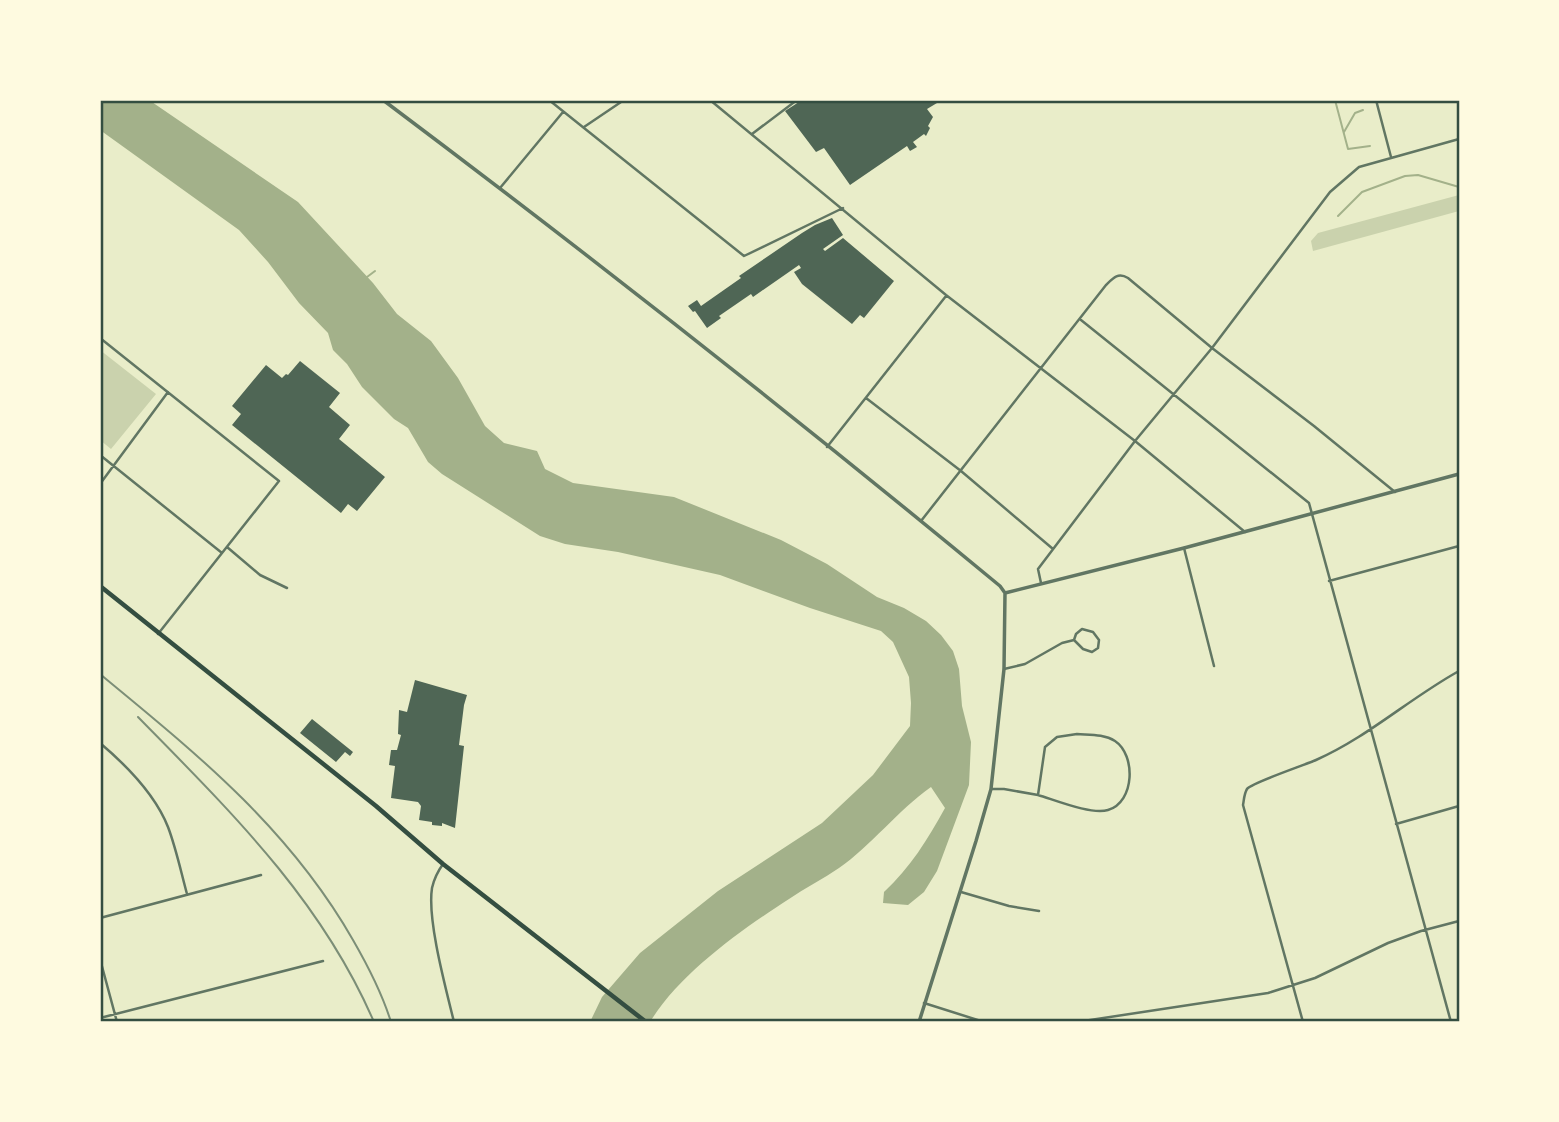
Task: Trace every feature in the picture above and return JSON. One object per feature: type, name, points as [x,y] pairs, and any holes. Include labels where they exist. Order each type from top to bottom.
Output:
[{"type":"main road","points":[[100,586],[376,806],[443,864],[646,1022]]},
{"type":"street","points":[[383,100],[500,188],[1000,586],[1004,593],[1004,669],[991,789],[919,1022]]},
{"type":"street","points":[[549,100],[744,256],[843,208]]},
{"type":"street","points":[[584,127],[624,100]]},
{"type":"street","points":[[710,100],[946,295],[1135,441],[1245,532]]},
{"type":"street","points":[[752,134],[797,100]]},
{"type":"street","points":[[1376,100],[1393,156]]},
{"type":"street","points":[[500,188],[564,112]]},
{"type":"street","points":[[1041,585],[1038,569],[1135,441],[1212,348],[1287,246],[1346,176],[1359,167],[1459,139]]},
{"type":"street","points":[[921,521],[1106,285],[1118,275],[1128,278],[1395,492]]},
{"type":"street","points":[[827,447],[946,295]]},
{"type":"street","points":[[1081,320],[1309,503],[1451,1022]]},
{"type":"street","points":[[100,338],[279,481],[158,634]]},
{"type":"street","points":[[100,484],[168,392]]},
{"type":"street","points":[[866,398],[961,471],[1053,549]]},
{"type":"street","points":[[100,455],[222,553]]},
{"type":"street","points":[[1004,593],[1459,474]]},
{"type":"street","points":[[227,547],[260,575],[287,588]]},
{"type":"street","points":[[1329,581],[1459,547]]},
{"type":"street","points":[[1184,548],[1214,666]]},
{"type":"street","points":[[1086,629],[1095,634],[1099,646],[1092,652],[1083,649],[1074,640],[1076,634],[1086,629]]},
{"type":"street","points":[[1004,669],[1025,664],[1062,643],[1074,640]]},
{"type":"street","points":[[1303,1022],[1243,805],[1247,789],[1322,757],[1370,730],[1430,687],[1459,671]]},
{"type":"street","points":[[991,789],[1038,795],[1098,812],[1114,808],[1121,802],[1129,787],[1127,760],[1123,750],[1116,741],[1100,735],[1077,734],[1053,738],[1043,753],[1038,795]]},
{"type":"street","points":[[100,743],[141,784],[159,810],[167,826],[187,894]]},
{"type":"street","points":[[1396,824],[1459,806]]},
{"type":"street","points":[[443,864],[437,872],[432,889],[432,912],[453,1022]]},
{"type":"street","points":[[100,918],[261,875]]},
{"type":"street","points":[[960,891],[1009,906],[1039,911]]},
{"type":"street","points":[[1077,1022],[1268,993],[1315,978],[1388,943],[1459,921]]},
{"type":"street","points":[[100,959],[117,1022]]},
{"type":"street","points":[[100,1018],[323,961]]},
{"type":"street","points":[[925,1003],[984,1022]]},
{"type":"shaded area","points":[[100,100],[149,100],[298,202],[373,283],[397,314],[431,341],[458,378],[485,426],[504,443],[537,451],[545,469],[573,483],[674,497],[781,540],[827,564],[877,597],[926,621],[941,635],[953,651],[959,669],[962,706],[971,742],[969,785],[937,871],[924,892],[908,905],[883,903],[884,892],[918,853],[945,808],[931,787],[851,859],[770,911],[713,954],[678,986],[650,1022],[590,1022],[602,997],[640,953],[718,891],[822,823],[873,775],[910,726],[909,677],[893,642],[881,631],[720,575],[618,552],[565,544],[540,536],[442,474],[428,462],[408,428],[394,419],[362,387],[347,364],[333,350],[328,333],[299,303],[239,230],[100,130]]},
{"type":"shaded area","points":[[1459,195],[1459,211],[1313,251],[1311,241],[1318,233]]},
{"type":"shaded area","points":[[100,350],[156,394],[111,449],[100,440]]},
{"type":"building","points":[[802,100],[935,100],[937,103],[927,109],[933,117],[926,136],[924,134],[913,142],[917,147],[910,151],[907,146],[850,185],[824,148],[816,152],[785,111]]},
{"type":"building","points":[[832,218],[843,235],[823,249],[825,251],[843,238],[894,281],[864,318],[860,315],[852,324],[802,284],[794,272],[801,268],[799,265],[753,297],[751,294],[719,316],[721,318],[707,328],[688,306],[697,300],[701,306],[802,233]]},
{"type":"building","points":[[300,361],[340,393],[329,407],[350,425],[339,439],[385,477],[357,511],[348,504],[341,513],[232,425],[241,414],[232,406],[266,365],[282,378]]},
{"type":"building","points":[[415,680],[467,695],[459,745],[464,746],[455,828],[419,820],[421,806],[418,802],[391,798],[395,766],[389,765],[391,750],[397,750],[401,735],[398,734],[399,710],[407,712]]},
{"type":"building","points":[[312,719],[353,752],[350,756],[345,752],[336,762],[300,733]]},
{"type":"waterway","points":[[1335,100],[1348,149],[1370,146]]},
{"type":"waterway","points":[[1344,132],[1355,113],[1363,110]]},
{"type":"waterway","points":[[1338,216],[1362,192],[1405,176],[1418,175],[1459,187]]},
{"type":"waterway","points":[[367,277],[375,271]]},
{"type":"railway","points":[[100,674],[239,795],[300,862],[353,940],[374,980],[391,1022]]},
{"type":"railway","points":[[138,717],[239,822],[300,896],[328,936],[374,1022]]}]
